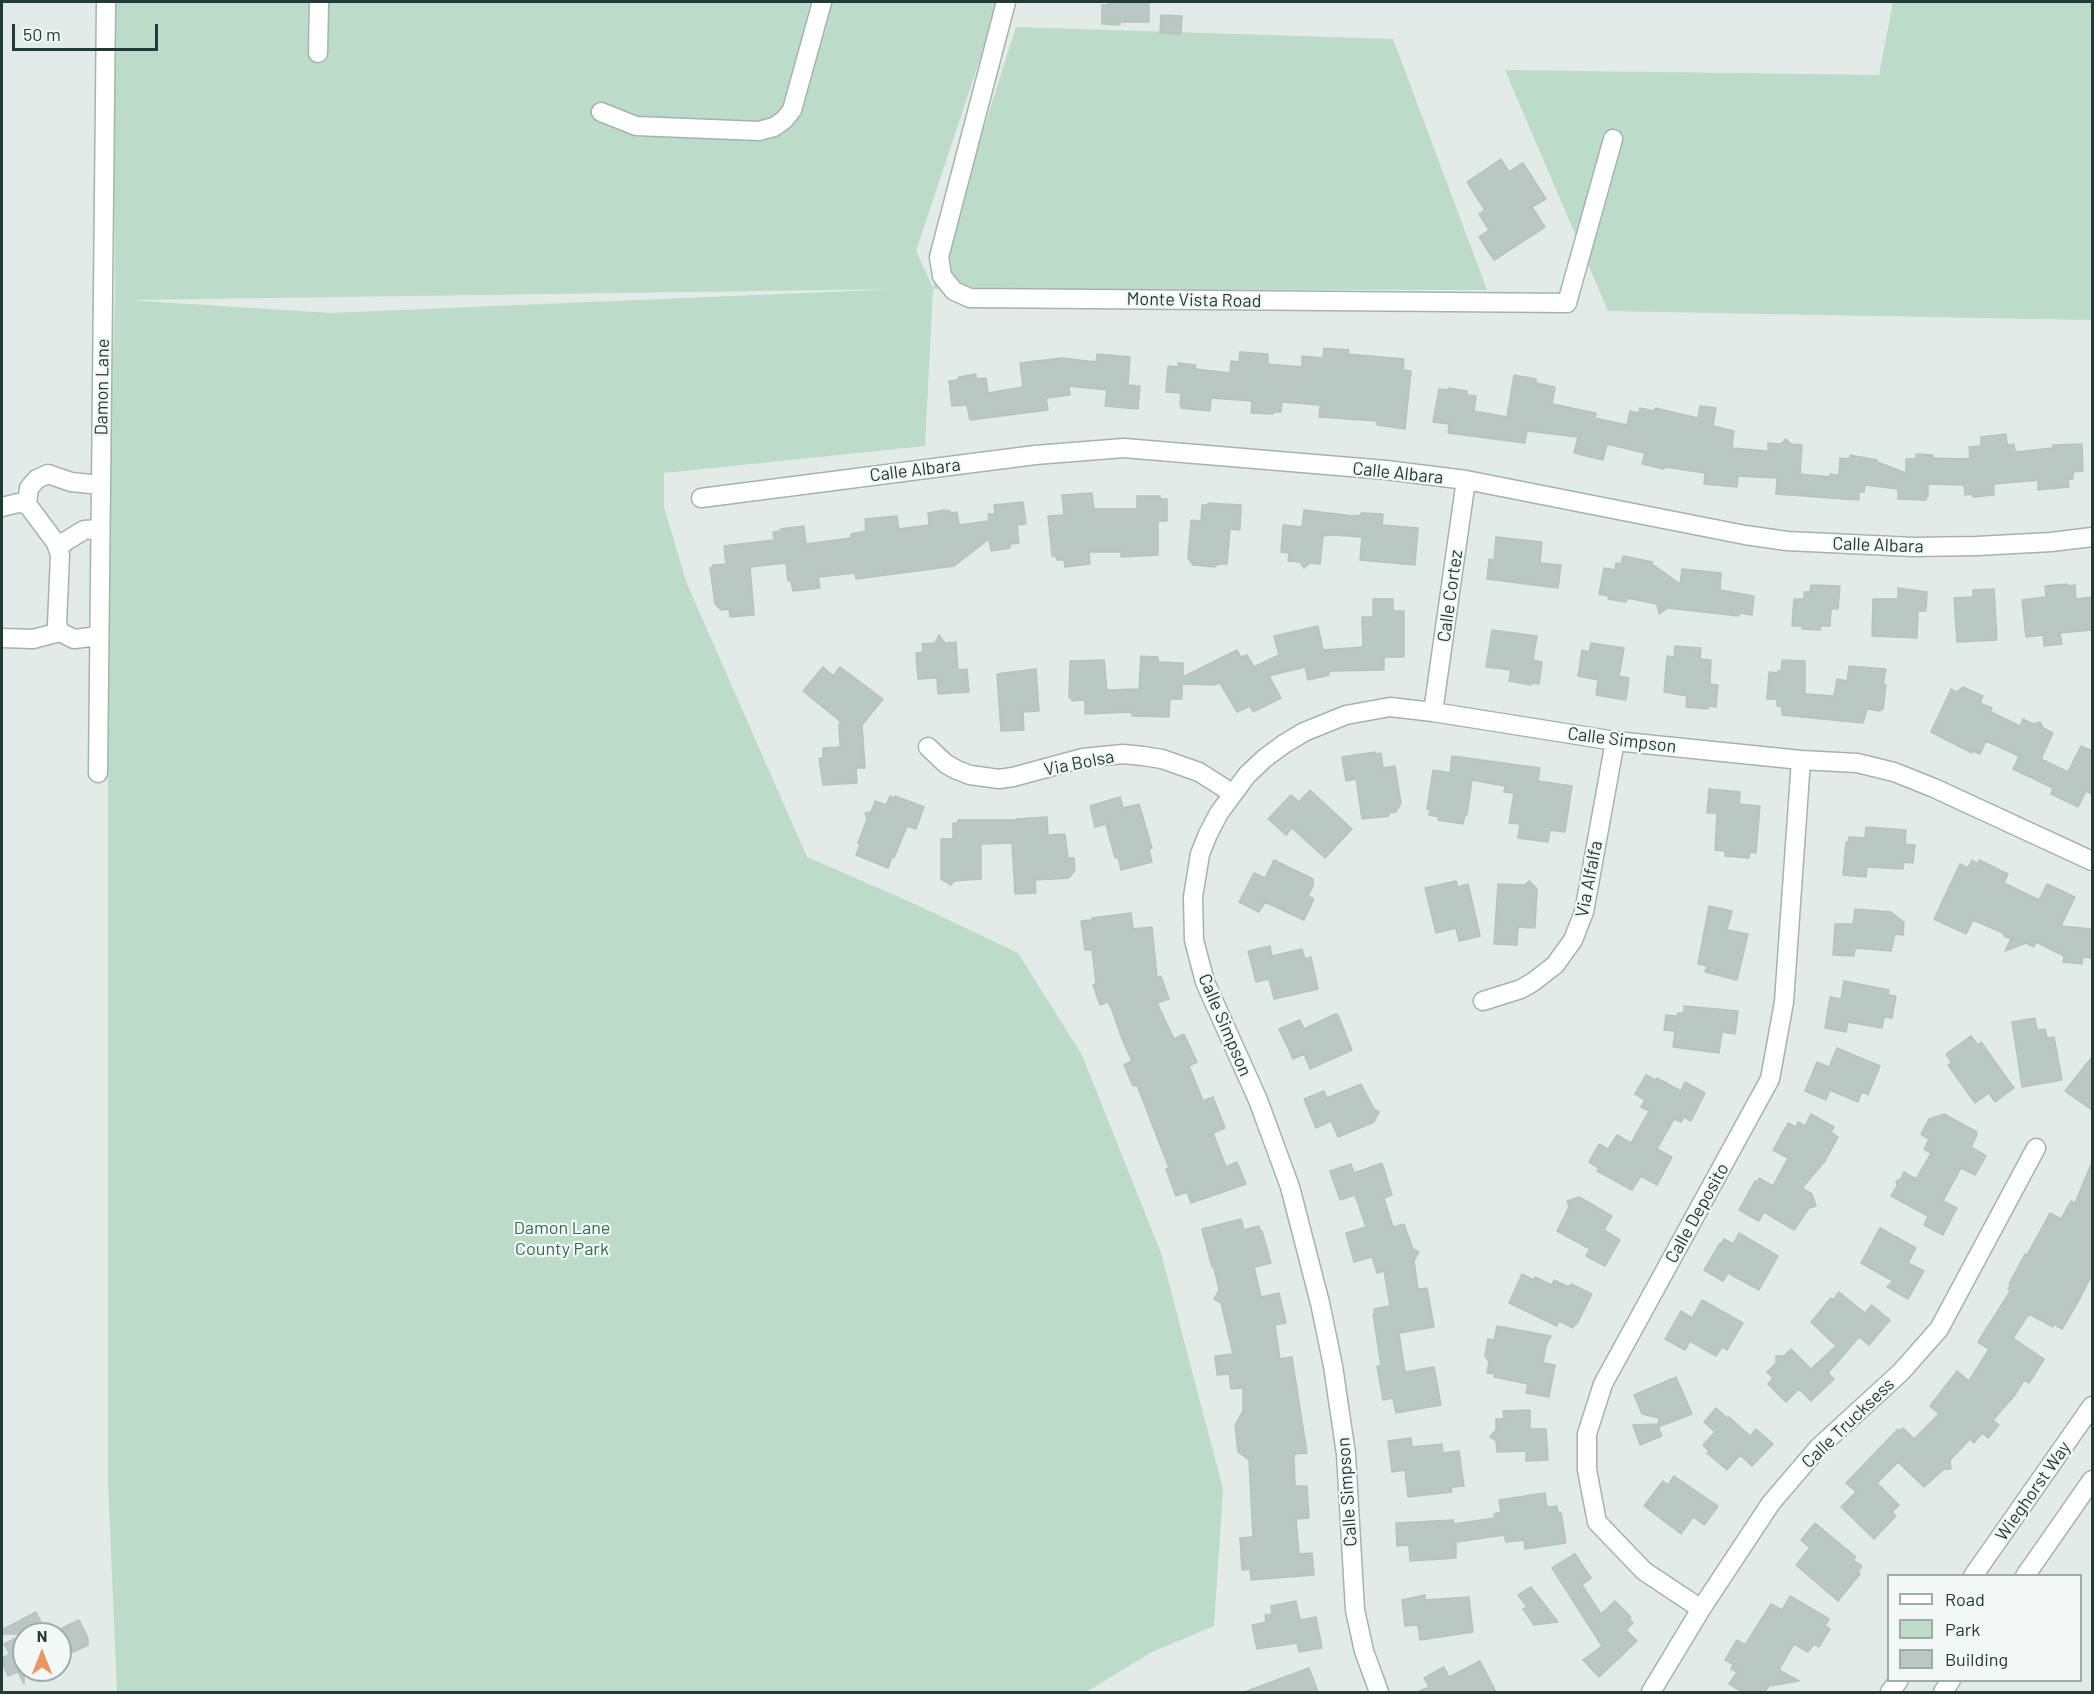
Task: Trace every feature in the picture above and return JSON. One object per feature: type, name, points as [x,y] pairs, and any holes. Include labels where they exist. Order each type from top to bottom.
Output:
[{"type":"street","name":"Damon Lane","points":[[98,773],[106,2]]},
{"type":"street","points":[[318,53],[319,2]]},
{"type":"street","points":[[601,112],[636,126],[759,131],[774,127],[792,111],[822,2]]},
{"type":"street","name":"Monte Vista Road","points":[[1006,2],[939,257],[942,276],[954,291],[970,298],[1567,303],[1613,139]]},
{"type":"street","name":"Calle Albara","points":[[701,498],[1035,455],[1124,448],[1386,470],[1466,480],[1745,536],[1787,541],[1902,547],[1966,547],[2092,537]]},
{"type":"street","points":[[99,636],[74,639],[60,632],[57,625],[60,555],[56,543],[27,504],[29,488],[37,479],[48,474],[71,482],[101,485]]},
{"type":"street","name":"Calle Cortez","points":[[1433,712],[1466,480]]},
{"type":"street","points":[[2,507],[18,503],[27,504]]},
{"type":"street","points":[[58,549],[84,530],[100,529]]},
{"type":"street","points":[[2,638],[33,639],[60,632]]},
{"type":"street","name":"Calle Simpson","points":[[1379,1692],[1364,1651],[1355,1610],[1346,1454],[1333,1366],[1320,1303],[1290,1187],[1258,1100],[1205,982],[1194,940],[1193,897],[1200,854],[1208,834],[1232,793],[1264,758],[1304,732],[1346,715],[1390,708],[1433,712],[1615,741],[1801,760],[1857,763],[1894,772],[1934,788],[2092,861]]},
{"type":"street","name":"Via Alfalfa","points":[[1483,1001],[1521,989],[1539,978],[1556,965],[1573,940],[1584,912],[1615,741]]},
{"type":"street","name":"Via Bolsa","points":[[928,747],[946,764],[957,770],[984,778],[999,779],[1083,758],[1123,754],[1143,756],[1162,759],[1199,772],[1232,793]]},
{"type":"street","name":"Calle Deposito","points":[[1701,1609],[1644,1571],[1597,1522],[1587,1470],[1587,1434],[1603,1384],[1770,1079],[1784,1002],[1801,760]]},
{"type":"street","name":"Calle Trucksess","points":[[1651,1692],[1701,1609],[1771,1503],[1818,1448],[1902,1372],[1939,1329],[2036,1148]]},
{"type":"street","name":"Wieghorst Way","points":[[1974,1574],[2092,1406]]},
{"type":"street","points":[[2026,1574],[2092,1480]]},
{"type":"green space","name":"Damon Lane County Park","points":[[113,2],[999,2],[916,251],[933,288],[1016,27],[1393,39],[1487,290],[933,289],[925,446],[664,473],[664,507],[687,584],[807,857],[915,904],[1018,953],[1082,1055],[1161,1253],[1223,1489],[1214,1626],[1152,1652],[1086,1692],[117,1692],[108,1481],[108,492],[115,300]],"holes":[[[899,289],[330,313],[127,300]]]},
{"type":"green space","points":[[1893,2],[2092,2],[2092,320],[1608,311],[1505,70],[1879,75]]},
{"type":"building","points":[[1108,2],[1149,3],[1149,22],[1102,24],[1102,5],[1108,5]]},
{"type":"building","points":[[1161,15],[1182,16],[1181,34],[1160,33]]},
{"type":"building","points":[[1501,159],[1509,172],[1523,163],[1546,199],[1532,207],[1545,227],[1494,260],[1479,237],[1489,230],[1479,214],[1485,210],[1467,182]]},
{"type":"building","points":[[1324,348],[1349,350],[1348,354],[1404,359],[1403,370],[1411,371],[1405,429],[1377,425],[1377,421],[1319,417],[1320,405],[1282,402],[1281,412],[1251,413],[1252,401],[1211,398],[1210,411],[1181,408],[1181,393],[1166,392],[1168,366],[1178,367],[1178,363],[1196,365],[1195,369],[1230,373],[1231,361],[1239,362],[1240,352],[1268,354],[1268,364],[1302,367],[1302,356],[1323,358]]},
{"type":"building","points":[[1097,354],[1130,357],[1128,385],[1140,386],[1138,409],[1105,406],[1107,390],[1069,386],[1070,395],[1046,398],[1048,410],[970,420],[967,405],[952,406],[949,381],[957,380],[959,377],[976,374],[976,379],[986,378],[988,393],[1023,387],[1020,363],[1062,358],[1096,362]]},
{"type":"building","points":[[1514,375],[1536,379],[1536,383],[1555,387],[1552,404],[1596,413],[1595,418],[1627,425],[1630,411],[1639,413],[1640,408],[1654,411],[1655,408],[1698,418],[1700,406],[1716,408],[1713,426],[1734,431],[1732,448],[1768,451],[1768,443],[1781,444],[1786,439],[1791,444],[1802,445],[1800,474],[1830,477],[1830,474],[1839,475],[1840,458],[1850,459],[1850,455],[1877,460],[1877,462],[1906,473],[1906,459],[1916,459],[1916,454],[1933,455],[1933,458],[1970,459],[1969,447],[1981,446],[1981,437],[2006,434],[2007,445],[2014,444],[2015,452],[2053,448],[2053,445],[2082,444],[2083,471],[2073,472],[2073,479],[2068,480],[2069,487],[2038,490],[2038,480],[1994,484],[1994,495],[1973,497],[1972,494],[1965,495],[1964,485],[1928,484],[1926,500],[1898,499],[1898,489],[1865,485],[1864,492],[1859,492],[1859,500],[1776,494],[1777,478],[1738,476],[1737,487],[1704,484],[1705,473],[1665,467],[1664,469],[1642,464],[1645,453],[1607,444],[1603,460],[1574,453],[1578,437],[1527,431],[1525,443],[1448,433],[1449,424],[1433,422],[1439,389],[1448,390],[1449,388],[1467,391],[1467,395],[1476,396],[1474,411],[1507,417]]},
{"type":"building","points":[[1092,493],[1094,509],[1137,509],[1137,496],[1160,496],[1160,499],[1167,499],[1167,521],[1158,521],[1158,555],[1121,557],[1121,552],[1089,552],[1090,564],[1065,567],[1064,560],[1057,560],[1055,556],[1052,556],[1048,516],[1064,515],[1062,495]]},
{"type":"building","points":[[1023,502],[1026,524],[1017,525],[1019,543],[1010,544],[1010,548],[991,551],[989,539],[954,566],[856,579],[855,573],[818,577],[820,588],[793,591],[791,581],[788,581],[786,563],[750,567],[754,615],[730,617],[729,609],[721,610],[715,604],[710,568],[713,565],[726,564],[724,546],[774,540],[773,532],[804,526],[806,544],[851,538],[851,534],[866,531],[865,519],[897,516],[899,529],[929,525],[928,513],[944,510],[951,513],[957,512],[959,525],[989,521],[988,514],[995,514],[994,505]]},
{"type":"building","points":[[1208,503],[1241,505],[1240,530],[1230,529],[1227,564],[1218,564],[1215,567],[1193,565],[1188,558],[1191,520],[1201,521],[1202,505],[1208,505]]},
{"type":"building","points":[[1304,510],[1354,516],[1361,515],[1361,513],[1383,514],[1382,525],[1418,528],[1415,565],[1360,560],[1362,537],[1333,535],[1323,536],[1320,564],[1310,563],[1304,568],[1300,562],[1288,561],[1289,553],[1281,552],[1283,525],[1302,527]]},
{"type":"building","points":[[1496,537],[1542,542],[1540,563],[1561,565],[1558,588],[1487,579],[1489,559],[1494,560]]},
{"type":"building","points":[[1623,556],[1653,562],[1652,564],[1680,584],[1682,569],[1721,573],[1720,590],[1754,596],[1752,615],[1739,613],[1739,616],[1668,608],[1659,614],[1657,604],[1627,598],[1626,602],[1608,599],[1609,596],[1599,594],[1604,568],[1615,570],[1616,563],[1621,564]]},
{"type":"building","points":[[2067,584],[2067,586],[2075,585],[2076,599],[2092,597],[2092,630],[2060,633],[2062,644],[2044,646],[2043,635],[2026,637],[2022,600],[2046,597],[2045,586]]},
{"type":"building","points":[[1811,585],[1840,586],[1838,609],[1831,609],[1830,626],[1820,626],[1820,630],[1792,626],[1794,599],[1804,599],[1804,592],[1810,592]]},
{"type":"building","points":[[1898,588],[1927,592],[1926,611],[1918,611],[1917,638],[1872,636],[1873,599],[1898,599]]},
{"type":"building","points":[[1994,589],[1997,640],[1957,642],[1954,598],[1973,597],[1973,590]]},
{"type":"building","points":[[1373,599],[1393,599],[1393,611],[1404,611],[1404,657],[1384,657],[1384,670],[1329,671],[1329,675],[1308,680],[1305,667],[1269,676],[1281,698],[1253,712],[1250,706],[1237,712],[1220,683],[1214,685],[1182,684],[1182,699],[1170,699],[1169,717],[1132,716],[1132,712],[1085,714],[1085,700],[1072,701],[1072,698],[1069,698],[1070,661],[1104,660],[1107,690],[1139,689],[1141,656],[1158,657],[1158,662],[1183,663],[1183,677],[1237,650],[1241,657],[1247,655],[1254,667],[1279,655],[1274,636],[1318,626],[1323,650],[1363,647],[1362,617],[1373,617]]},
{"type":"building","points":[[1492,630],[1537,636],[1533,660],[1542,662],[1539,684],[1509,681],[1511,670],[1486,667]]},
{"type":"building","points":[[939,635],[945,643],[956,642],[958,670],[967,669],[969,692],[938,694],[937,678],[918,679],[916,653],[923,652],[922,644],[935,643]]},
{"type":"building","points":[[1591,643],[1624,648],[1619,676],[1629,678],[1626,700],[1596,695],[1598,680],[1578,676],[1582,650],[1589,652]]},
{"type":"building","points":[[1675,646],[1701,648],[1700,659],[1711,660],[1710,684],[1718,685],[1716,707],[1708,706],[1708,709],[1686,707],[1687,696],[1664,692],[1667,656],[1674,657]]},
{"type":"building","points":[[1782,660],[1805,661],[1805,694],[1834,696],[1837,679],[1847,681],[1849,666],[1886,669],[1883,684],[1886,685],[1883,709],[1880,711],[1867,709],[1863,723],[1782,715],[1782,707],[1777,706],[1777,699],[1767,699],[1769,672],[1781,671]]},
{"type":"building","points":[[823,667],[833,676],[840,667],[883,699],[862,725],[865,768],[856,768],[857,783],[823,785],[819,758],[823,758],[823,748],[840,747],[839,725],[841,722],[803,691]]},
{"type":"building","points":[[1036,669],[1039,711],[1023,712],[1024,730],[1001,731],[997,674]]},
{"type":"building","points":[[1963,687],[1983,696],[1980,703],[1992,708],[1991,712],[2020,726],[2023,719],[2033,724],[2040,722],[2043,728],[2053,733],[2041,759],[2068,772],[2081,746],[2092,751],[2092,794],[2086,791],[2078,807],[2051,794],[2053,788],[2013,769],[2019,756],[1986,741],[1980,754],[1973,751],[1972,753],[1931,732],[1951,689],[1956,692]]},
{"type":"building","points":[[1375,752],[1375,754],[1381,753],[1383,768],[1395,766],[1401,803],[1396,812],[1389,813],[1389,816],[1362,819],[1356,779],[1346,781],[1342,757]]},
{"type":"building","points":[[1452,756],[1540,768],[1538,781],[1572,786],[1565,832],[1550,830],[1548,842],[1518,838],[1520,824],[1509,823],[1514,793],[1504,792],[1505,786],[1472,780],[1467,815],[1465,815],[1463,824],[1438,820],[1439,817],[1429,815],[1430,810],[1427,809],[1433,770],[1450,773]]},
{"type":"building","points":[[1709,789],[1740,792],[1739,804],[1760,806],[1756,853],[1750,852],[1749,858],[1725,856],[1725,851],[1715,850],[1717,813],[1707,813]]},
{"type":"building","points":[[1310,790],[1352,829],[1325,858],[1292,828],[1286,835],[1268,819],[1291,795],[1299,802]]},
{"type":"building","points":[[890,796],[924,807],[916,829],[907,826],[888,868],[856,855],[867,819],[865,813],[871,812],[875,801],[886,805]]},
{"type":"building","points":[[1120,797],[1123,808],[1139,804],[1152,848],[1149,849],[1152,862],[1121,870],[1118,857],[1115,858],[1106,824],[1095,827],[1090,806]]},
{"type":"building","points":[[1047,817],[1048,835],[1065,834],[1068,858],[1074,858],[1075,870],[1069,878],[1035,880],[1036,893],[1015,894],[1012,843],[981,844],[981,879],[954,881],[951,885],[941,879],[941,839],[953,839],[953,823],[958,823],[958,820],[1016,820]]},
{"type":"building","points":[[1866,827],[1906,830],[1905,844],[1915,845],[1913,863],[1904,862],[1903,869],[1867,867],[1866,877],[1843,875],[1846,842],[1849,837],[1865,838]]},
{"type":"building","points":[[1274,860],[1313,879],[1313,886],[1308,896],[1314,899],[1304,920],[1265,902],[1259,912],[1239,902],[1254,873],[1265,878]]},
{"type":"building","points":[[1972,860],[1978,864],[1979,860],[2008,874],[2004,883],[2039,900],[2047,884],[2075,897],[2061,926],[2092,929],[2092,958],[2083,957],[2082,964],[2063,962],[2064,956],[2036,942],[2034,947],[2026,943],[2005,951],[2011,939],[2003,933],[1973,920],[1966,934],[1934,919],[1960,864],[1968,868]]},
{"type":"building","points":[[1456,881],[1458,887],[1468,884],[1480,936],[1459,941],[1456,928],[1436,933],[1425,888]]},
{"type":"building","points":[[1529,881],[1537,889],[1535,928],[1518,927],[1517,945],[1494,944],[1498,884],[1525,885]]},
{"type":"building","points":[[1709,906],[1732,911],[1727,930],[1748,934],[1737,980],[1705,972],[1707,966],[1698,964]]},
{"type":"building","points":[[1855,909],[1891,912],[1904,922],[1903,935],[1895,934],[1891,951],[1855,948],[1854,956],[1833,955],[1835,924],[1853,924]]},
{"type":"building","points":[[1131,913],[1133,929],[1152,927],[1157,978],[1161,976],[1169,999],[1157,1003],[1174,1039],[1184,1034],[1197,1062],[1189,1066],[1203,1101],[1213,1097],[1225,1128],[1213,1133],[1226,1167],[1237,1162],[1246,1184],[1191,1203],[1187,1192],[1176,1196],[1166,1169],[1169,1168],[1137,1085],[1133,1086],[1124,1065],[1132,1061],[1111,1007],[1108,1002],[1100,1005],[1093,985],[1096,984],[1092,950],[1085,950],[1081,921]]},
{"type":"building","points":[[1270,946],[1272,956],[1302,949],[1305,959],[1311,957],[1318,989],[1274,999],[1269,979],[1256,982],[1248,951]]},
{"type":"building","points":[[1844,981],[1889,990],[1888,995],[1896,996],[1892,1018],[1884,1017],[1882,1028],[1848,1022],[1846,1032],[1825,1028],[1830,997],[1841,999]]},
{"type":"building","points":[[1684,1006],[1738,1011],[1735,1034],[1722,1032],[1719,1053],[1673,1047],[1675,1031],[1664,1030],[1666,1015],[1677,1016],[1678,1013],[1684,1013]]},
{"type":"building","points":[[1335,1014],[1338,1015],[1352,1050],[1310,1069],[1304,1054],[1293,1059],[1279,1029],[1300,1020],[1304,1029]]},
{"type":"building","points":[[2035,1018],[2037,1030],[2045,1029],[2047,1038],[2054,1037],[2062,1080],[2022,1087],[2012,1022]]},
{"type":"building","points":[[1971,1036],[1978,1045],[1981,1042],[2014,1088],[1995,1102],[1989,1093],[1975,1103],[1948,1065],[1952,1063],[1946,1054]]},
{"type":"building","points":[[1837,1048],[1880,1066],[1868,1095],[1862,1092],[1858,1102],[1830,1090],[1826,1100],[1805,1091],[1817,1062],[1829,1067]]},
{"type":"building","points":[[2092,1057],[2092,1110],[2065,1091]]},
{"type":"building","points":[[1646,1075],[1656,1080],[1657,1078],[1681,1091],[1685,1082],[1705,1093],[1691,1121],[1684,1117],[1681,1122],[1674,1119],[1657,1149],[1672,1157],[1657,1185],[1641,1176],[1632,1190],[1597,1171],[1599,1168],[1589,1162],[1599,1144],[1608,1149],[1617,1135],[1631,1143],[1649,1111],[1641,1107],[1645,1100],[1635,1094]]},
{"type":"building","points":[[1361,1084],[1374,1109],[1379,1112],[1374,1122],[1338,1137],[1331,1121],[1316,1128],[1304,1099],[1324,1091],[1327,1098]]},
{"type":"building","points":[[1811,1114],[1834,1127],[1831,1132],[1838,1137],[1825,1161],[1802,1188],[1812,1194],[1816,1206],[1809,1208],[1794,1230],[1764,1212],[1759,1221],[1739,1210],[1755,1181],[1757,1182],[1759,1178],[1773,1186],[1788,1158],[1773,1150],[1788,1123],[1796,1127],[1798,1122],[1805,1126]]},
{"type":"building","points":[[1944,1114],[1977,1132],[1971,1147],[1986,1156],[1975,1175],[1961,1168],[1943,1201],[1957,1208],[1943,1235],[1924,1225],[1928,1216],[1891,1196],[1897,1186],[1896,1181],[1901,1179],[1904,1172],[1916,1179],[1931,1153],[1924,1149],[1929,1139],[1921,1134],[1929,1119]]},
{"type":"building","points":[[2092,1162],[2092,1275],[2079,1300],[2062,1329],[2054,1324],[2053,1327],[2029,1314],[2013,1338],[2044,1359],[2029,1383],[2024,1380],[2015,1395],[1993,1420],[1999,1425],[1988,1438],[1982,1433],[1974,1443],[1970,1439],[1950,1460],[1951,1469],[1944,1469],[1924,1487],[1898,1462],[1877,1483],[1899,1505],[1892,1512],[1896,1516],[1874,1539],[1841,1507],[1856,1492],[1846,1483],[1898,1429],[1900,1431],[1903,1428],[1914,1439],[1939,1414],[1930,1406],[1957,1371],[1969,1381],[1989,1349],[1978,1342],[2011,1290],[2008,1289],[2011,1285],[2009,1284],[2025,1254],[2027,1255],[2050,1213],[2061,1219],[2071,1201],[2075,1203]]},
{"type":"building","points":[[1382,1163],[1392,1195],[1384,1198],[1393,1227],[1404,1224],[1413,1249],[1419,1252],[1414,1261],[1418,1289],[1427,1288],[1434,1327],[1399,1333],[1405,1372],[1434,1367],[1441,1405],[1396,1413],[1393,1398],[1383,1400],[1377,1366],[1381,1366],[1374,1309],[1390,1306],[1384,1271],[1377,1273],[1372,1257],[1354,1262],[1346,1233],[1366,1227],[1355,1195],[1340,1200],[1330,1171],[1351,1164],[1354,1173]]},
{"type":"building","points":[[1579,1197],[1612,1216],[1604,1230],[1620,1240],[1605,1266],[1586,1256],[1590,1249],[1557,1231],[1569,1207],[1567,1201]]},
{"type":"building","points":[[1241,1219],[1244,1230],[1259,1226],[1262,1231],[1271,1263],[1254,1267],[1261,1297],[1279,1293],[1286,1323],[1275,1325],[1280,1359],[1292,1357],[1307,1453],[1294,1454],[1295,1486],[1307,1486],[1309,1518],[1296,1519],[1299,1554],[1312,1553],[1314,1575],[1251,1580],[1250,1569],[1242,1570],[1240,1538],[1253,1537],[1249,1460],[1238,1452],[1235,1425],[1243,1411],[1243,1388],[1231,1389],[1229,1374],[1217,1375],[1215,1356],[1233,1354],[1221,1303],[1214,1299],[1219,1290],[1202,1229]]},
{"type":"building","points":[[1880,1228],[1916,1248],[1908,1263],[1924,1271],[1908,1299],[1887,1287],[1893,1281],[1861,1263]]},
{"type":"building","points":[[1739,1233],[1778,1256],[1759,1290],[1728,1273],[1723,1281],[1704,1270],[1720,1243],[1724,1239],[1733,1244]]},
{"type":"building","points":[[1522,1274],[1552,1285],[1554,1280],[1569,1287],[1571,1284],[1592,1294],[1577,1324],[1573,1328],[1559,1321],[1557,1326],[1509,1303]]},
{"type":"building","points":[[1839,1292],[1865,1313],[1872,1305],[1890,1320],[1869,1345],[1859,1337],[1828,1373],[1834,1379],[1811,1401],[1799,1389],[1786,1402],[1768,1384],[1773,1378],[1767,1372],[1776,1363],[1776,1356],[1784,1356],[1791,1349],[1811,1369],[1836,1346],[1811,1322]]},
{"type":"building","points":[[1702,1300],[1743,1323],[1727,1350],[1722,1347],[1716,1356],[1690,1341],[1685,1350],[1665,1339],[1681,1311],[1692,1318]]},
{"type":"building","points":[[1497,1326],[1551,1336],[1546,1346],[1543,1363],[1555,1365],[1549,1397],[1526,1393],[1528,1384],[1494,1377],[1495,1374],[1487,1373],[1489,1362],[1485,1356],[1488,1339],[1494,1340]]},
{"type":"building","points":[[1676,1377],[1692,1414],[1658,1427],[1659,1418],[1642,1414],[1634,1395]]},
{"type":"building","points":[[1716,1408],[1750,1436],[1756,1429],[1773,1444],[1752,1466],[1740,1455],[1727,1470],[1707,1453],[1709,1451],[1703,1445],[1715,1432],[1704,1422]]},
{"type":"building","points":[[1530,1410],[1530,1429],[1546,1429],[1548,1460],[1526,1461],[1526,1451],[1497,1452],[1496,1441],[1490,1437],[1496,1430],[1496,1419],[1504,1419],[1503,1411]]},
{"type":"building","points":[[1657,1424],[1662,1436],[1640,1445],[1633,1425]]},
{"type":"building","points":[[1411,1438],[1412,1447],[1442,1444],[1443,1453],[1459,1451],[1464,1486],[1451,1487],[1452,1492],[1408,1497],[1405,1470],[1392,1472],[1388,1441]]},
{"type":"building","points":[[1674,1476],[1718,1506],[1704,1525],[1693,1517],[1681,1534],[1644,1506],[1663,1481],[1668,1485]]},
{"type":"building","points":[[1545,1493],[1547,1507],[1557,1506],[1558,1513],[1561,1512],[1566,1543],[1525,1549],[1524,1540],[1506,1542],[1504,1535],[1456,1542],[1456,1558],[1410,1561],[1409,1545],[1397,1546],[1396,1523],[1453,1520],[1454,1524],[1495,1518],[1494,1514],[1501,1512],[1499,1500]]},
{"type":"building","points":[[1815,1523],[1856,1557],[1853,1560],[1862,1566],[1858,1572],[1860,1574],[1838,1601],[1796,1565],[1810,1548],[1801,1540]]},
{"type":"building","points":[[1575,1554],[1591,1578],[1582,1585],[1601,1614],[1615,1601],[1631,1617],[1629,1619],[1633,1623],[1626,1630],[1637,1641],[1599,1677],[1583,1660],[1602,1646],[1552,1568]]},
{"type":"building","points":[[1531,1587],[1558,1622],[1534,1625],[1523,1609],[1527,1607],[1518,1595]]},
{"type":"building","points":[[1425,1595],[1425,1600],[1469,1597],[1473,1632],[1420,1640],[1418,1625],[1405,1626],[1402,1600]]},
{"type":"building","points":[[1790,1596],[1829,1619],[1825,1626],[1830,1629],[1819,1647],[1814,1644],[1808,1652],[1794,1644],[1779,1670],[1799,1681],[1769,1686],[1765,1692],[1743,1692],[1729,1684],[1737,1672],[1731,1669],[1733,1664],[1725,1660],[1737,1640],[1745,1645],[1771,1604],[1782,1610]]},
{"type":"building","points":[[1296,1601],[1300,1620],[1316,1617],[1322,1648],[1299,1652],[1297,1643],[1257,1649],[1252,1625],[1266,1622],[1265,1615],[1272,1614],[1271,1606]]},
{"type":"building","points":[[36,1612],[41,1622],[17,1622]]},
{"type":"building","points":[[79,1620],[88,1638],[88,1645],[72,1652],[72,1623]]},
{"type":"building","points":[[12,1625],[12,1634],[2,1634],[2,1630]]},
{"type":"building","points":[[12,1640],[12,1674],[8,1676],[2,1658],[10,1654],[4,1644]]},
{"type":"building","points":[[1480,1661],[1496,1692],[1417,1692],[1429,1687],[1424,1678],[1444,1667],[1449,1677]]},
{"type":"building","points":[[1309,1668],[1318,1692],[1247,1691]]}]
